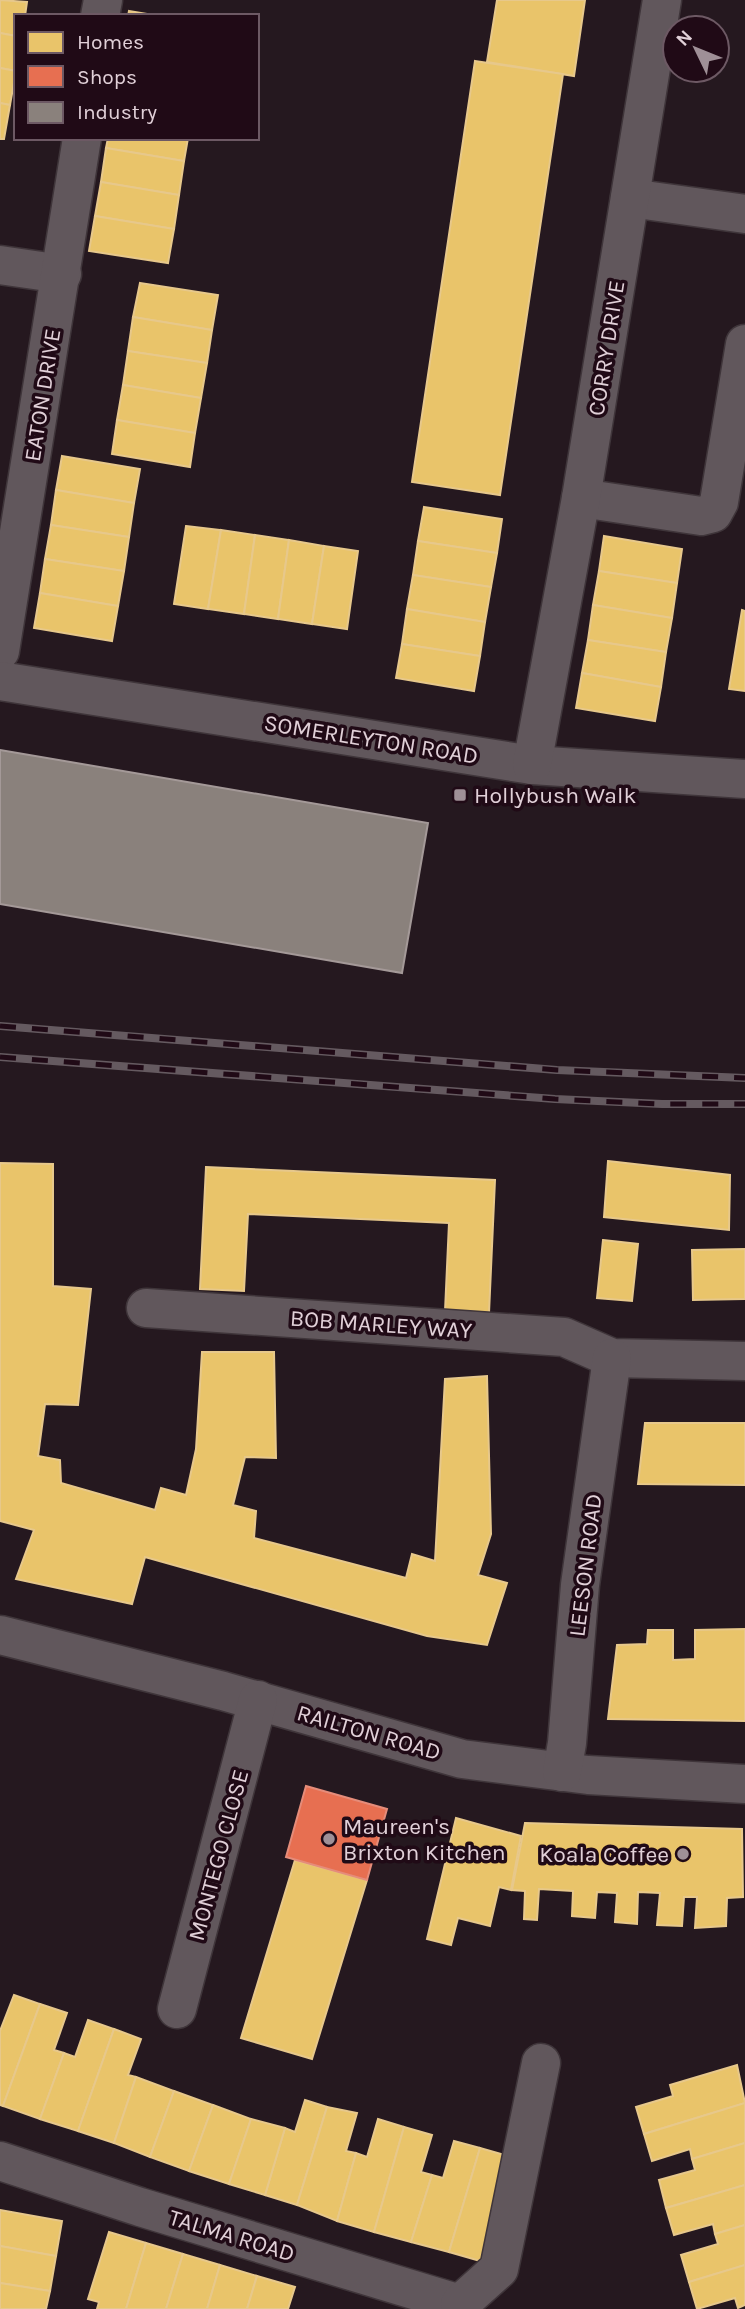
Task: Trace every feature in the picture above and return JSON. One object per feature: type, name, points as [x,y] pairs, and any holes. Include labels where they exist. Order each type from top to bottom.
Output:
[{"type":"street","name":"CORRY DRIVE","points":[[532,765],[581,498],[662,0]]},
{"type":"street","name":"EATON DRIVE","points":[[0,651],[82,140]]},
{"type":"street","points":[[630,198],[745,214]]},
{"type":"street","points":[[0,265],[62,275]]},
{"type":"street","points":[[581,498],[701,516],[713,513],[719,502],[745,344]]},
{"type":"street","name":"SOMERLEYTON ROAD","points":[[0,681],[532,765],[745,779]]},
{"type":"street","name":"BOB MARLEY WAY","points":[[146,1308],[564,1337],[612,1358]]},
{"type":"street","points":[[612,1358],[745,1361]]},
{"type":"street","name":"LEESON ROAD","points":[[562,1772],[568,1736],[580,1585],[612,1358]]},
{"type":"street","name":"RAILTON ROAD","points":[[0,1635],[258,1700],[462,1759],[562,1772],[745,1784]]},
{"type":"street","name":"MONTEGO CLOSE","points":[[177,2009],[258,1700]]},
{"type":"street","points":[[460,2306],[499,2269],[541,2063]]},
{"type":"street","name":"TALMA ROAD","points":[[0,2161],[460,2306]]},
{"type":"building: Homes","points":[[0,0],[27,2],[25,14],[14,14],[14,36],[0,33]]},
{"type":"building: Homes","points":[[497,0],[585,0],[574,76],[487,62]]},
{"type":"building: Homes","points":[[0,33],[14,36],[14,71],[0,68]]},
{"type":"building: Homes","points":[[475,61],[563,74],[500,495],[412,482]]},
{"type":"building: Homes","points":[[0,68],[14,71],[10,105],[0,103]]},
{"type":"building: Homes","points":[[0,103],[10,105],[4,139],[0,139]]},
{"type":"building: Homes","points":[[108,140],[188,140],[184,161],[106,148]]},
{"type":"building: Homes","points":[[106,148],[184,161],[179,195],[101,182]]},
{"type":"building: Homes","points":[[101,182],[179,195],[174,229],[95,216]]},
{"type":"building: Homes","points":[[95,216],[174,229],[168,263],[89,251]]},
{"type":"building: Homes","points":[[140,283],[218,295],[212,330],[133,317]]},
{"type":"building: Homes","points":[[133,317],[212,330],[207,363],[128,351]]},
{"type":"building: Homes","points":[[128,351],[207,363],[201,398],[123,385]]},
{"type":"building: Homes","points":[[123,385],[201,398],[195,433],[117,420]]},
{"type":"building: Homes","points":[[117,420],[195,433],[190,467],[112,454]]},
{"type":"building: Homes","points":[[62,456],[140,469],[134,503],[56,490]]},
{"type":"building: Homes","points":[[56,490],[134,503],[129,537],[51,525]]},
{"type":"building: Homes","points":[[424,507],[502,519],[497,553],[418,541]]},
{"type":"building: Homes","points":[[51,525],[129,537],[124,571],[45,559]]},
{"type":"building: Homes","points":[[186,526],[221,530],[208,609],[174,604]]},
{"type":"building: Homes","points":[[221,530],[255,535],[244,614],[208,609]]},
{"type":"building: Homes","points":[[255,535],[289,540],[278,619],[244,614]]},
{"type":"building: Homes","points":[[604,536],[682,549],[677,583],[599,571]]},
{"type":"building: Homes","points":[[289,540],[324,546],[312,624],[278,619]]},
{"type":"building: Homes","points":[[418,541],[497,553],[491,587],[413,575]]},
{"type":"building: Homes","points":[[324,546],[358,551],[347,629],[312,624]]},
{"type":"building: Homes","points":[[45,559],[124,571],[118,606],[40,593]]},
{"type":"building: Homes","points":[[599,571],[677,583],[672,618],[593,605]]},
{"type":"building: Homes","points":[[413,575],[491,587],[485,622],[407,609]]},
{"type":"building: Homes","points":[[40,593],[118,606],[112,641],[34,628]]},
{"type":"building: Homes","points":[[593,605],[672,618],[666,652],[588,640]]},
{"type":"building: Homes","points":[[407,609],[485,622],[480,656],[402,644]]},
{"type":"building: Homes","points":[[742,610],[745,611],[745,691],[729,689]]},
{"type":"building: Homes","points":[[588,640],[666,652],[661,687],[582,673]]},
{"type":"building: Homes","points":[[402,644],[480,656],[474,691],[396,678]]},
{"type":"building: Homes","points":[[582,673],[661,687],[655,721],[576,708]]},
{"type":"building: Homes","points":[[608,1161],[730,1175],[729,1230],[604,1217]]},
{"type":"building: Homes","points":[[0,1163],[53,1164],[53,1286],[91,1289],[78,1405],[45,1404],[38,1456],[60,1460],[61,1483],[155,1510],[161,1488],[186,1495],[196,1449],[202,1352],[274,1352],[276,1458],[245,1457],[233,1505],[256,1511],[254,1538],[406,1578],[412,1554],[435,1561],[445,1379],[487,1376],[491,1534],[478,1575],[507,1583],[487,1645],[427,1636],[145,1557],[132,1604],[16,1579],[34,1530],[0,1521]]},
{"type":"building: Homes","points":[[206,1167],[495,1180],[489,1313],[445,1311],[449,1223],[248,1214],[244,1291],[200,1289]]},
{"type":"building: Homes","points":[[603,1240],[638,1244],[632,1301],[597,1298]]},
{"type":"building: Homes","points":[[745,1249],[745,1299],[693,1300],[692,1250]]},
{"type":"building: Homes","points":[[645,1423],[745,1423],[745,1485],[638,1484]]},
{"type":"building: Homes","points":[[745,1629],[745,1721],[608,1719],[617,1645],[647,1644],[648,1630],[673,1630],[673,1660],[695,1659],[695,1630]]},
{"type":"building: Homes","points":[[456,1818],[521,1836],[511,1890],[499,1887],[490,1926],[458,1918],[451,1945],[427,1939]]},
{"type":"building: Homes","points":[[525,1823],[742,1829],[743,1897],[727,1898],[726,1926],[695,1928],[697,1897],[684,1897],[682,1926],[657,1925],[660,1893],[638,1892],[637,1924],[615,1922],[617,1893],[597,1892],[595,1918],[572,1916],[573,1891],[539,1889],[537,1920],[524,1919],[525,1891],[512,1890]]},
{"type":"building: Homes","points":[[295,1860],[367,1880],[312,2059],[241,2038]]},
{"type":"building: Homes","points":[[14,1995],[40,2004],[3,2106],[0,2105],[0,2031]]},
{"type":"building: Homes","points":[[40,2004],[67,2013],[54,2050],[64,2053],[40,2119],[3,2106]]},
{"type":"building: Homes","points":[[88,2020],[114,2029],[78,2131],[40,2119],[64,2053],[75,2057]]},
{"type":"building: Homes","points":[[114,2029],[141,2039],[128,2075],[136,2077],[114,2143],[78,2131]]},
{"type":"building: Homes","points":[[737,2065],[745,2103],[644,2134],[636,2107],[673,2096],[670,2085]]},
{"type":"building: Homes","points":[[136,2077],[174,2091],[150,2157],[114,2143]]},
{"type":"building: Homes","points":[[174,2091],[213,2105],[189,2171],[150,2157]]},
{"type":"building: Homes","points":[[305,2100],[327,2107],[297,2205],[265,2195],[285,2128],[295,2132]]},
{"type":"building: Homes","points":[[745,2103],[745,2143],[692,2159],[690,2149],[652,2161],[644,2134]]},
{"type":"building: Homes","points":[[213,2105],[251,2119],[229,2184],[189,2171]]},
{"type":"building: Homes","points":[[327,2107],[357,2113],[346,2151],[356,2153],[337,2221],[297,2205]]},
{"type":"building: Homes","points":[[251,2119],[285,2128],[265,2195],[229,2184]]},
{"type":"building: Homes","points":[[378,2119],[404,2127],[374,2232],[337,2221],[356,2153],[367,2157]]},
{"type":"building: Homes","points":[[404,2127],[432,2135],[421,2172],[432,2175],[411,2242],[374,2232]]},
{"type":"building: Homes","points":[[454,2141],[480,2148],[449,2252],[411,2242],[432,2175],[443,2178]]},
{"type":"building: Homes","points":[[745,2143],[745,2185],[666,2208],[659,2180],[695,2170],[692,2159]]},
{"type":"building: Homes","points":[[480,2148],[508,2156],[487,2263],[449,2252]]},
{"type":"building: Homes","points":[[745,2185],[745,2225],[715,2234],[713,2224],[674,2235],[666,2208]]},
{"type":"building: Homes","points":[[0,2210],[62,2221],[56,2256],[0,2246]]},
{"type":"building: Homes","points":[[745,2225],[745,2265],[689,2282],[681,2255],[718,2244],[715,2234]]},
{"type":"building: Homes","points":[[109,2232],[146,2243],[126,2309],[97,2309],[99,2302],[88,2299]]},
{"type":"building: Homes","points":[[146,2243],[183,2254],[166,2309],[126,2309]]},
{"type":"building: Homes","points":[[0,2246],[56,2256],[50,2291],[0,2283]]},
{"type":"building: Homes","points":[[183,2254],[220,2265],[207,2309],[166,2309]]},
{"type":"building: Homes","points":[[220,2265],[257,2276],[247,2309],[207,2309]]},
{"type":"building: Homes","points":[[745,2265],[745,2305],[738,2308],[735,2298],[697,2309],[689,2282]]},
{"type":"building: Homes","points":[[257,2276],[295,2287],[288,2309],[247,2309]]},
{"type":"building: Homes","points":[[0,2283],[50,2291],[46,2309],[0,2309]]},
{"type":"building: Shops","points":[[306,1786],[387,1809],[367,1880],[286,1857]]},
{"type":"building: Industry","points":[[0,750],[428,823],[402,973],[0,904]]},
{"type":"railway","points":[[0,1026],[557,1070],[745,1078]]},
{"type":"railway","points":[[0,1057],[555,1099],[662,1104],[745,1104]]},
{"type":"place","name":"Hollybush Walk","points":[[460,795]]},
{"type":"place","name":"Maureen's Brixton Kitchen","points":[[329,1839]]},
{"type":"place","name":"Koala Coffee","points":[[683,1854]]}]
